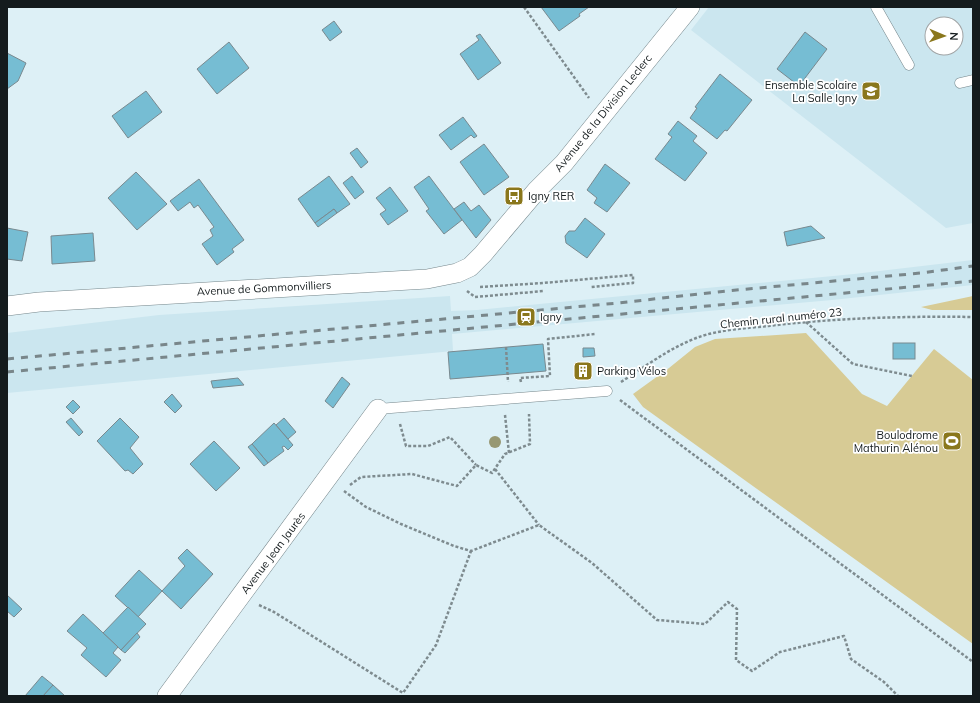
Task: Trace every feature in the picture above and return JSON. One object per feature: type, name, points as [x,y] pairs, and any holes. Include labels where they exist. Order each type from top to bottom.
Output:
[{"type":"street","name":"Avenue de la Division Leclerc","points":[[483,254],[537,190],[564,163],[690,7]]},
{"type":"street","name":"Avenue de Gommonvilliers","points":[[7,306],[39,302],[427,279],[457,273],[470,267],[483,254]]},
{"type":"street","name":"Avenue de Gommonvilliers","points":[[7,295],[39,302]]},
{"type":"street","name":"Avenue Jean Jaurès","points":[[167,696],[240,596],[387,409]]},
{"type":"lane","points":[[876,7],[909,65]]},
{"type":"lane","points":[[960,83],[973,80]]},
{"type":"lane","points":[[387,409],[606,391]]},
{"type":"path","points":[[524,7],[602,116]]},
{"type":"path","points":[[498,286],[633,276],[633,283],[591,287]]},
{"type":"path","points":[[469,294],[475,297],[544,291]]},
{"type":"path","name":"Chemin rural numéro 23","points":[[606,391],[683,343],[701,336],[738,329],[806,322],[913,316],[973,317]]},
{"type":"path","points":[[806,322],[853,364],[912,376]]},
{"type":"path","points":[[531,377],[550,376],[548,338],[595,334]]},
{"type":"path","points":[[506,347],[508,374]]},
{"type":"path","points":[[606,391],[973,662]]},
{"type":"path","points":[[387,409],[406,446],[428,446],[450,437],[476,465],[492,473],[505,454],[530,444],[528,397]]},
{"type":"path","points":[[503,399],[509,453]]},
{"type":"path","points":[[476,465],[457,486],[412,474],[382,475],[361,477],[344,490],[366,507],[401,524],[454,546],[471,551],[540,525]]},
{"type":"path","points":[[495,469],[540,525],[592,563],[657,620],[706,624],[728,602],[737,609],[736,660],[752,671],[780,652],[844,636],[851,658],[884,682],[898,696]]},
{"type":"path","points":[[240,596],[274,612],[403,693],[436,645],[471,551]]},
{"type":"shaded area","name":"Ensemble Scolaire La Salle Igny","points":[[709,7],[973,7],[973,223],[946,228],[691,30]]},
{"type":"shaded area","points":[[973,260],[973,285],[832,300],[452,334],[453,351],[7,393],[7,333],[159,315],[450,296],[451,311],[477,310],[854,274]]},
{"type":"shaded area","points":[[973,296],[973,310],[932,310],[921,307]]},
{"type":"shaded area","points":[[806,333],[862,394],[887,406],[934,349],[973,380],[973,644],[643,407],[633,394],[695,347],[715,339]]},
{"type":"building","points":[[541,7],[589,7],[579,14],[580,16],[559,31]]},
{"type":"building","points":[[334,21],[342,32],[330,41],[322,30]]},
{"type":"building","points":[[805,32],[827,49],[799,86],[777,69]]},
{"type":"building","points":[[480,34],[501,63],[478,80],[460,54],[479,40],[476,36]]},
{"type":"building","points":[[229,42],[249,68],[217,94],[197,69]]},
{"type":"building","points":[[7,53],[26,63],[18,81],[7,89]]},
{"type":"building","points":[[720,74],[752,100],[727,131],[725,130],[717,139],[690,118],[697,108],[695,107]]},
{"type":"building","points":[[146,91],[162,112],[128,138],[112,116]]},
{"type":"building","points":[[463,117],[477,136],[474,138],[471,135],[451,150],[439,135]]},
{"type":"building","points":[[678,121],[697,136],[693,141],[707,153],[685,181],[655,159],[672,137],[668,134]]},
{"type":"building","points":[[484,144],[509,177],[484,195],[460,162]]},
{"type":"building","points":[[357,148],[368,162],[361,168],[350,153]]},
{"type":"building","points":[[605,164],[630,183],[607,212],[594,203],[597,198],[587,190]]},
{"type":"building","points":[[136,172],[167,204],[137,230],[108,198]]},
{"type":"building","points":[[329,176],[350,204],[337,213],[334,209],[315,223],[298,199]]},
{"type":"building","points":[[352,176],[364,192],[355,199],[343,183]]},
{"type":"building","points":[[429,176],[462,220],[444,234],[426,211],[429,209],[414,187]]},
{"type":"building","points":[[199,179],[244,240],[232,249],[234,252],[217,265],[202,244],[213,236],[210,230],[214,227],[198,205],[194,208],[190,202],[178,211],[170,201]]},
{"type":"building","points":[[390,187],[408,211],[388,225],[380,214],[386,210],[376,198]]},
{"type":"building","points":[[464,202],[471,211],[479,205],[491,220],[476,238],[454,209]]},
{"type":"building","points":[[334,209],[337,213],[318,227],[315,223]]},
{"type":"building","points":[[585,218],[605,234],[587,258],[566,243],[565,236],[569,231],[575,231]]},
{"type":"building","points":[[811,226],[825,238],[787,246],[784,232]]},
{"type":"building","points":[[7,228],[28,232],[22,261],[7,259]]},
{"type":"building","points":[[93,233],[95,261],[52,264],[51,236]]},
{"type":"building","points":[[893,343],[915,343],[915,359],[893,359]]},
{"type":"building","name":"Igny","points":[[543,344],[546,371],[450,379],[448,352]]},
{"type":"building","points":[[583,348],[594,348],[595,356],[583,357]]},
{"type":"building","name":"Parking Vélos","points":[[577,367],[588,367],[589,375],[577,376]]},
{"type":"building","points":[[342,377],[350,384],[333,408],[325,401]]},
{"type":"building","points":[[238,378],[244,385],[213,388],[211,381]]},
{"type":"building","points":[[172,394],[182,406],[175,413],[164,402]]},
{"type":"building","points":[[73,400],[80,407],[73,414],[66,407]]},
{"type":"building","points":[[71,418],[83,432],[79,436],[66,422]]},
{"type":"building","points":[[120,418],[139,437],[130,448],[143,464],[133,474],[128,470],[125,471],[97,441]]},
{"type":"building","points":[[284,418],[296,432],[288,439],[276,425]]},
{"type":"building","points":[[274,423],[293,445],[288,450],[284,446],[282,447],[284,451],[268,463],[252,444]]},
{"type":"building","points":[[214,441],[240,468],[216,491],[190,464]]},
{"type":"building","points":[[252,444],[268,463],[264,466],[248,447]]},
{"type":"building","points":[[187,549],[213,574],[181,609],[162,591],[185,566],[178,558]]},
{"type":"building","points":[[139,570],[162,591],[138,617],[115,596]]},
{"type":"building","points":[[7,595],[22,609],[14,617],[7,611]]},
{"type":"building","points":[[128,607],[146,624],[121,650],[103,633]]},
{"type":"building","points":[[83,614],[118,647],[113,653],[121,660],[106,677],[81,655],[87,648],[67,631]]},
{"type":"building","points":[[137,633],[140,637],[125,653],[121,650]]},
{"type":"building","points":[[42,676],[53,685],[43,696],[25,696]]},
{"type":"building","points":[[53,685],[65,696],[43,696]]},
{"type":"railway","points":[[7,359],[618,303],[726,291],[921,273],[973,266]]},
{"type":"railway","points":[[7,372],[973,281]]},
{"type":"place","name":"Ensemble Scolaire La Salle Igny","points":[[871,91]]},
{"type":"place","name":"Igny RER","points":[[514,196]]},
{"type":"place","name":"Igny","points":[[526,317]]},
{"type":"place","name":"Parking Vélos","points":[[583,371]]},
{"type":"place","name":"Boulodrome Mathurin Alénou","points":[[952,441]]}]
